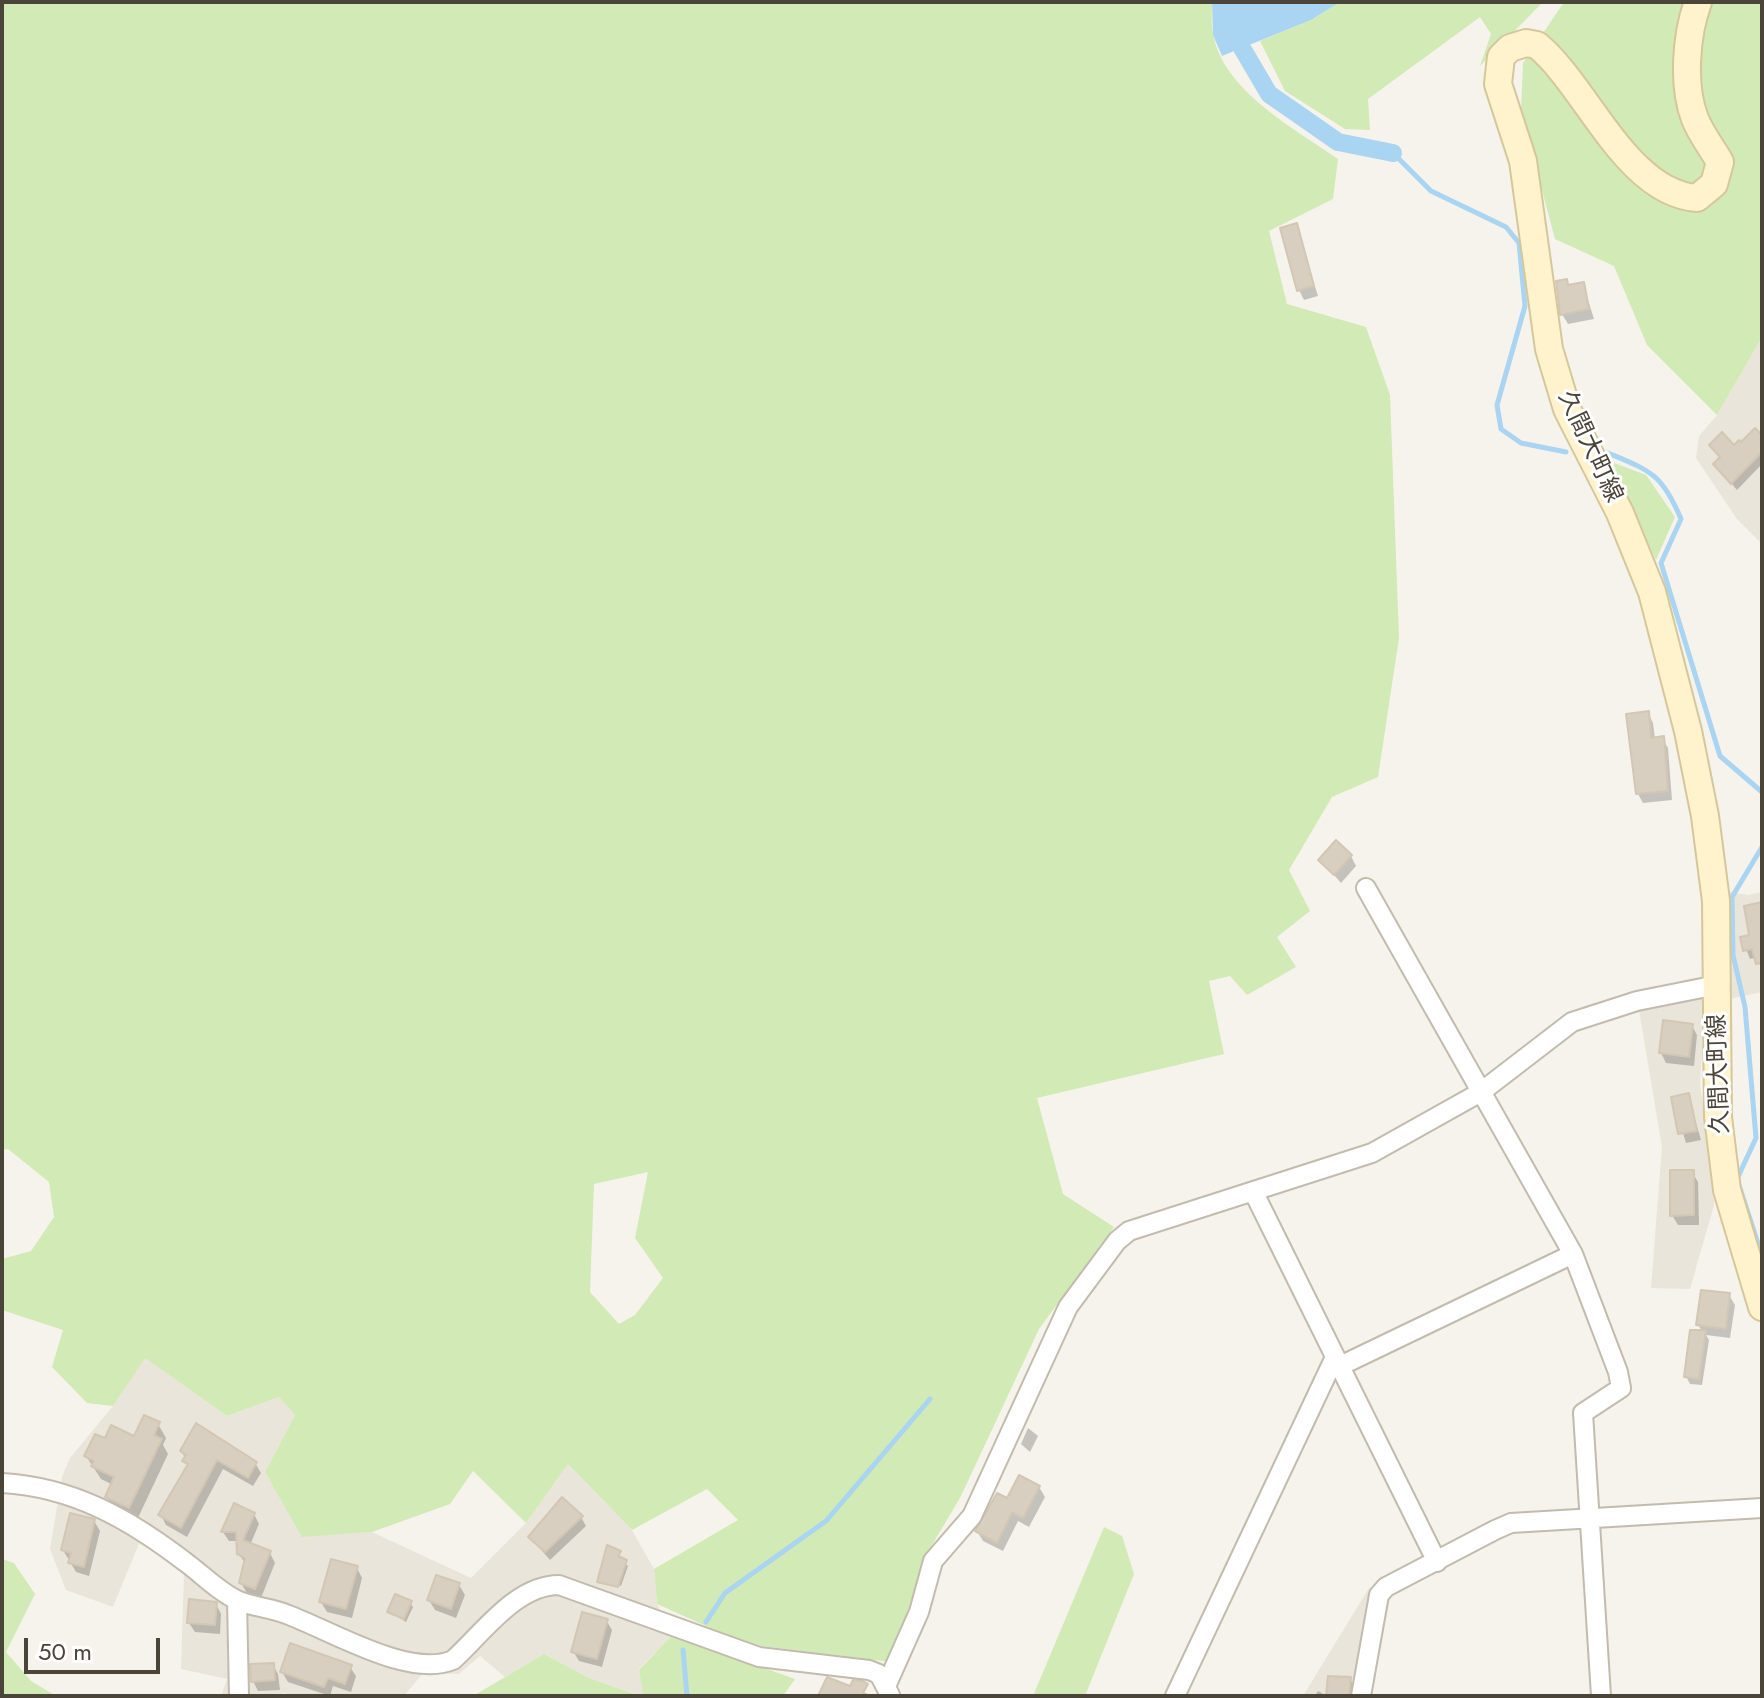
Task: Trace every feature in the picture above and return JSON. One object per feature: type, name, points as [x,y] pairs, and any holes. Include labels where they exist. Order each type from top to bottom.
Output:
[{"type":"main road","name":"久間大町線","points":[[1698,2],[1689,26],[1689,89],[1695,118],[1720,162],[1714,184],[1697,198],[1671,191],[1637,168],[1537,45],[1526,43],[1510,48],[1501,57],[1498,84],[1523,161],[1549,349],[1567,409],[1620,513],[1652,592],[1688,731],[1705,816],[1716,901],[1718,1117],[1727,1190],[1762,1307]]},
{"type":"street","points":[[1366,888],[1573,1254],[1621,1388],[1583,1413],[1601,1696]]},
{"type":"street","points":[[889,1690],[919,1612],[933,1561],[972,1516],[1068,1307],[1117,1241],[1129,1231],[1372,1153],[1481,1092],[1572,1022],[1637,1001],[1717,985]]},
{"type":"street","points":[[1254,1193],[1437,1562]]},
{"type":"street","points":[[1175,1696],[1337,1361],[1573,1254]]},
{"type":"street","points":[[2,1483],[39,1485],[96,1503],[153,1537],[237,1600],[283,1612],[413,1664],[438,1666],[453,1660],[525,1593],[540,1585],[559,1585],[759,1657],[869,1670],[879,1674],[889,1690]]},
{"type":"street","points":[[1361,1696],[1379,1595],[1386,1587],[1511,1523],[1762,1508]]},
{"type":"street","points":[[237,1600],[239,1696]]},
{"type":"shaded area","points":[[1762,337],[1762,544],[1737,519],[1696,458],[1699,436],[1717,415]]},
{"type":"shaded area","points":[[1724,891],[1748,895],[1762,892],[1762,992],[1730,999]]},
{"type":"shaded area","points":[[1706,978],[1700,1087],[1714,1152],[1714,1205],[1690,1289],[1651,1288],[1662,1147],[1639,1010],[1628,995]]},
{"type":"shaded area","points":[[144,1357],[227,1416],[279,1397],[295,1415],[265,1472],[303,1536],[372,1532],[471,1578],[526,1523],[568,1464],[632,1530],[654,1569],[657,1604],[672,1635],[639,1669],[643,1696],[589,1678],[544,1654],[505,1677],[480,1656],[459,1674],[423,1673],[404,1696],[293,1696],[284,1693],[280,1696],[221,1696],[227,1679],[181,1669],[184,1573],[140,1541],[113,1607],[66,1590],[50,1549],[62,1477],[70,1458],[113,1406]]},
{"type":"shaded area","points":[[1369,1588],[1391,1594],[1370,1696],[1303,1696]]},
{"type":"green space","points":[[2,2],[1212,2],[1213,33],[1219,54],[1230,73],[1263,106],[1338,159],[1333,199],[1269,231],[1287,304],[1366,327],[1390,395],[1399,638],[1378,777],[1332,797],[1289,870],[1310,911],[1277,937],[1296,967],[1247,995],[1230,976],[1209,981],[1224,1054],[1037,1098],[1063,1194],[1114,1227],[1039,1329],[961,1496],[925,1557],[891,1662],[746,1644],[657,1604],[654,1569],[738,1520],[707,1489],[632,1530],[568,1464],[526,1523],[473,1471],[450,1504],[372,1532],[302,1537],[265,1472],[295,1415],[279,1397],[227,1416],[145,1358],[113,1406],[87,1403],[52,1367],[63,1330],[2,1310],[2,1259],[31,1251],[54,1217],[49,1182],[8,1149],[2,1150]],"holes":[[[648,1172],[635,1238],[663,1278],[635,1315],[619,1324],[590,1292],[594,1184]]]},
{"type":"green space","points":[[1340,2],[1543,2],[1480,66],[1491,34],[1480,17],[1368,99],[1370,130],[1345,129],[1285,91],[1260,41],[1311,20]]},
{"type":"green space","points":[[1564,2],[1762,2],[1762,337],[1717,415],[1647,345],[1614,266],[1555,239],[1521,111],[1523,63]]},
{"type":"green space","points":[[1609,461],[1646,475],[1675,517],[1656,560]]},
{"type":"green space","points":[[1104,1527],[1122,1536],[1134,1574],[1085,1696],[1033,1696]]},
{"type":"green space","points":[[2,1559],[14,1563],[35,1594],[6,1652],[31,1681],[56,1696],[2,1696]]},
{"type":"green space","points":[[672,1635],[795,1679],[783,1696],[643,1696],[639,1670]]},
{"type":"green space","points":[[544,1654],[589,1678],[641,1696],[473,1696]]},
{"type":"water","points":[[1212,2],[1340,2],[1311,20],[1222,56],[1213,35]]},
{"type":"building","points":[[1297,223],[1314,286],[1297,291],[1280,228]]},
{"type":"building","points":[[1567,279],[1568,285],[1584,282],[1589,309],[1560,315],[1556,281]]},
{"type":"building","points":[[1755,428],[1762,435],[1762,452],[1731,484],[1713,464],[1720,457],[1709,445],[1722,432],[1734,445]]},
{"type":"building","points":[[1649,711],[1651,738],[1664,736],[1668,791],[1636,794],[1626,714]]},
{"type":"building","points":[[1336,840],[1352,855],[1334,875],[1318,860]]},
{"type":"building","points":[[1762,902],[1762,963],[1756,964],[1752,949],[1743,951],[1740,937],[1749,935],[1744,906]]},
{"type":"building","points":[[1663,1020],[1693,1024],[1689,1057],[1659,1053]]},
{"type":"building","points":[[1689,1093],[1697,1131],[1678,1134],[1671,1097]]},
{"type":"building","points":[[1670,1170],[1694,1170],[1694,1215],[1670,1216]]},
{"type":"building","points":[[1701,1290],[1730,1293],[1726,1329],[1696,1325]]},
{"type":"building","points":[[1690,1330],[1706,1330],[1699,1379],[1684,1377]]},
{"type":"building","points":[[144,1415],[160,1422],[154,1435],[162,1439],[129,1508],[105,1497],[114,1477],[91,1466],[94,1461],[84,1456],[95,1434],[105,1438],[111,1425],[134,1436]]},
{"type":"building","points":[[196,1423],[257,1462],[248,1478],[217,1460],[181,1528],[158,1515],[188,1464],[182,1461],[186,1455],[180,1451]]},
{"type":"building","points":[[1019,1475],[1040,1486],[1023,1518],[1012,1513],[997,1543],[975,1531],[997,1493],[1007,1498]]},
{"type":"building","points":[[562,1497],[583,1516],[545,1552],[528,1537]]},
{"type":"building","points":[[234,1503],[255,1513],[243,1540],[271,1551],[255,1589],[239,1583],[245,1558],[237,1554],[236,1532],[221,1532]]},
{"type":"building","points":[[70,1513],[95,1519],[84,1567],[68,1563],[71,1553],[61,1550]]},
{"type":"building","points":[[607,1545],[621,1551],[618,1556],[627,1560],[618,1587],[597,1582]]},
{"type":"building","points":[[331,1559],[358,1566],[346,1609],[319,1602]]},
{"type":"building","points":[[436,1575],[460,1583],[451,1609],[427,1600]]},
{"type":"building","points":[[395,1594],[412,1601],[404,1619],[387,1612]]},
{"type":"building","points":[[189,1599],[217,1602],[215,1625],[187,1623]]},
{"type":"building","points":[[582,1612],[608,1619],[597,1659],[571,1652]]},
{"type":"building","points":[[290,1643],[352,1665],[345,1684],[328,1678],[324,1687],[280,1672]]},
{"type":"building","points":[[274,1663],[275,1680],[251,1682],[250,1664]]},
{"type":"building","points":[[1328,1676],[1351,1677],[1349,1696],[1326,1696]]},
{"type":"building","points":[[827,1677],[850,1686],[853,1680],[863,1681],[868,1684],[863,1693],[870,1696],[818,1696]]},
{"type":"waterway","points":[[1242,48],[1269,94],[1338,142],[1393,153]]},
{"type":"waterway","points":[[1393,153],[1431,191],[1506,227],[1519,243],[1525,306],[1497,405],[1501,429],[1521,443],[1566,452]]},
{"type":"waterway","points":[[1608,453],[1654,476],[1668,492],[1681,519],[1661,563],[1720,756],[1762,792]]},
{"type":"waterway","points":[[1762,847],[1732,897],[1733,955],[1745,1007],[1756,1138],[1737,1179],[1762,1256]]},
{"type":"waterway","points":[[706,1622],[725,1593],[826,1521],[930,1399]]},
{"type":"waterway","points":[[683,1650],[687,1696]]}]
